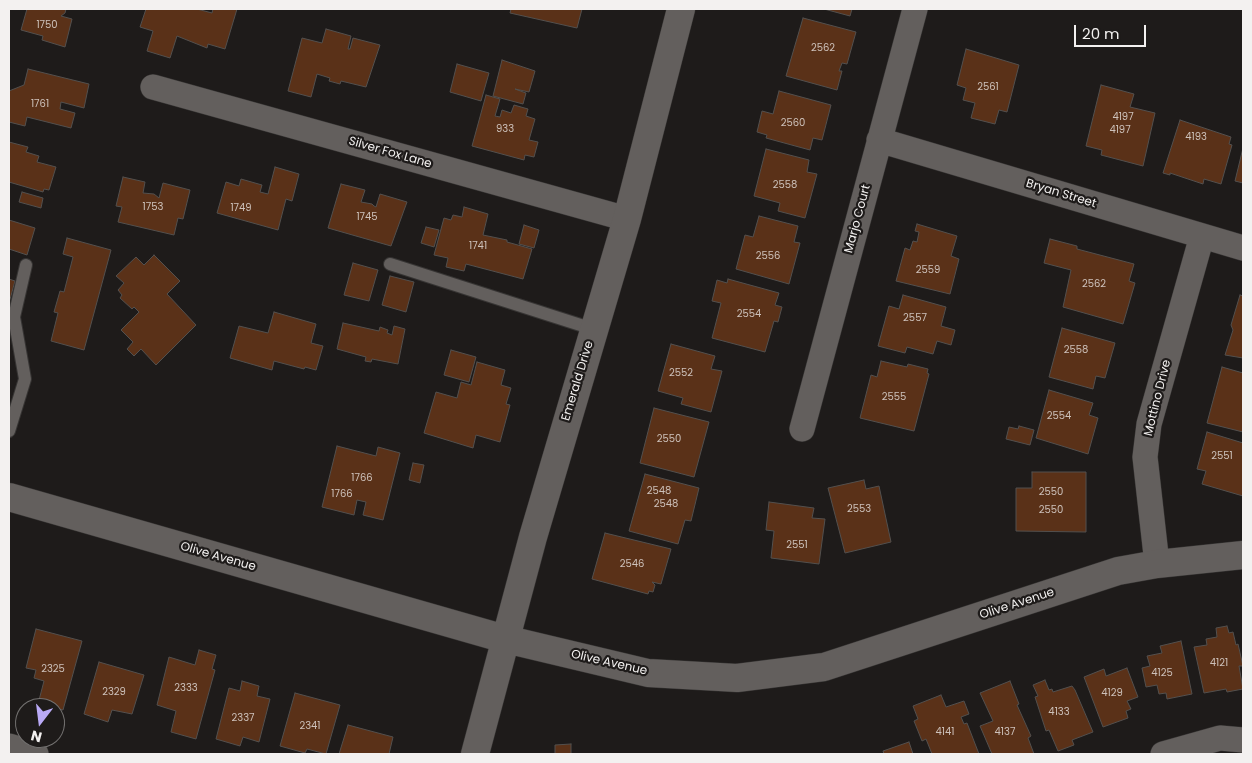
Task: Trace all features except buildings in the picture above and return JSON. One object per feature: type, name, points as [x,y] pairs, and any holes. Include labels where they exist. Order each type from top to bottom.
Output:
[{"type":"main road","name":"Emerald Drive","points":[[475,754],[505,639],[593,329],[627,219],[682,9]]},
{"type":"main road","name":"Olive Avenue","points":[[9,497],[505,639],[648,673],[738,678],[824,667],[1118,571],[1157,564],[1243,555]]},
{"type":"street","name":"Marjo Court","points":[[802,429],[916,9]]},
{"type":"street","name":"Silver Fox Lane","points":[[153,87],[627,219]]},
{"type":"street","name":"Bryan Street","points":[[879,140],[1243,248]]},
{"type":"street","name":"Mottino Drive","points":[[1157,564],[1145,457],[1149,424],[1202,236]]},
{"type":"street","points":[[1162,754],[1220,738],[1243,740]]},
{"type":"street","points":[[9,746],[36,754]]},
{"type":"lane","points":[[390,264],[593,329]]},
{"type":"lane","points":[[9,430],[25,379],[14,317],[26,265]]}]
